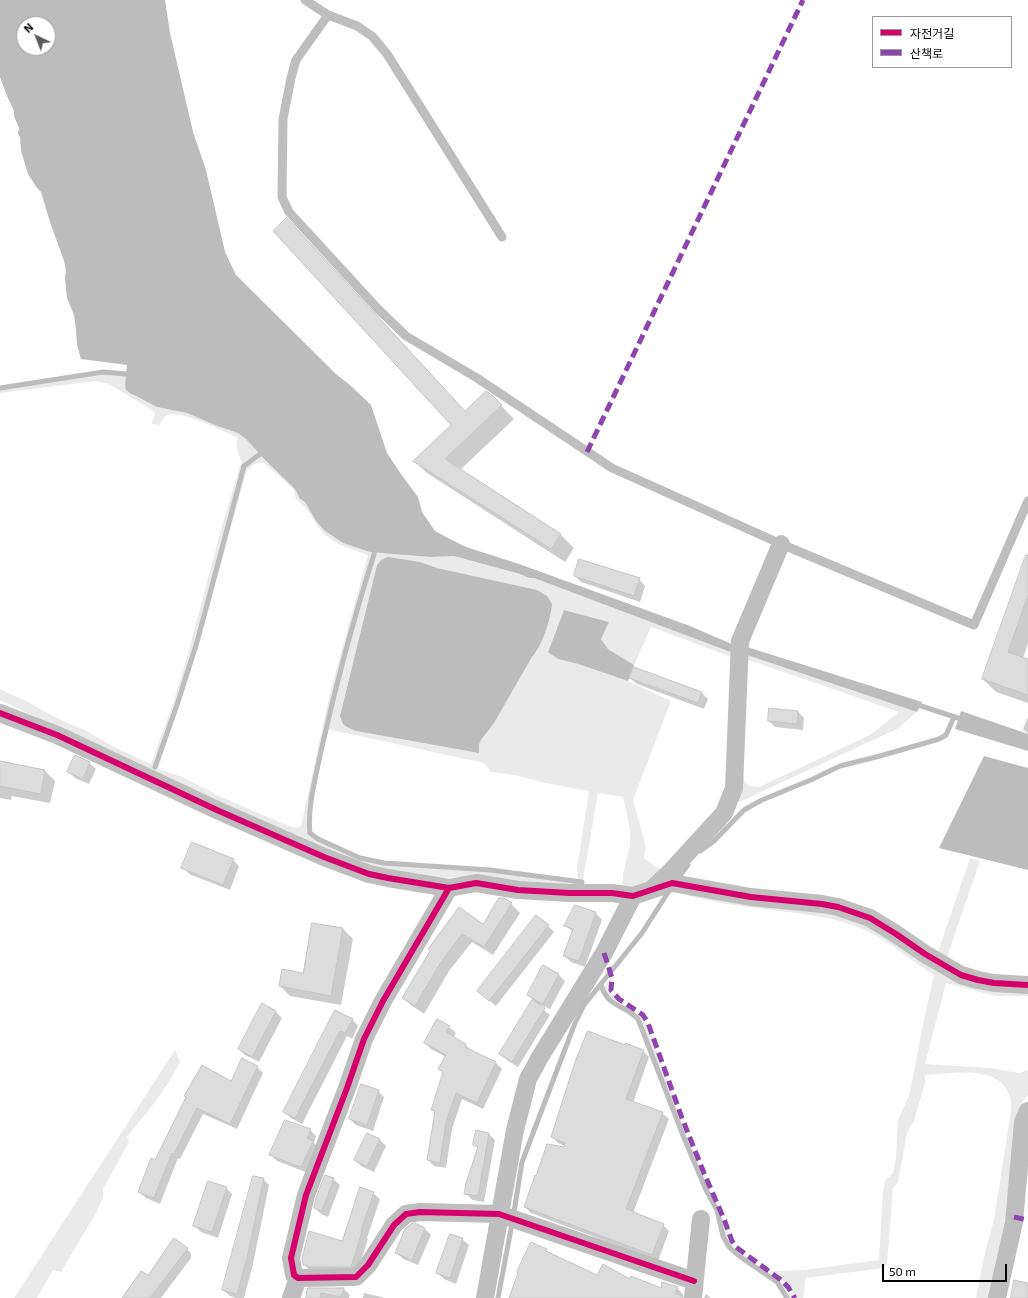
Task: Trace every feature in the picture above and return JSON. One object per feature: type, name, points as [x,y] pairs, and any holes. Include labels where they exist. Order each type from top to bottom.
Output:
[{"type":"street","points":[[652,889],[671,871],[724,813],[734,788],[740,641],[781,544]]},
{"type":"street","points":[[0,713],[57,735],[219,811],[369,874],[448,888],[476,883],[518,890],[569,893],[612,893],[633,896],[672,883],[751,897],[822,904],[838,907],[870,918],[925,954],[962,974],[978,980],[994,983],[1028,985]]},
{"type":"street","points":[[448,888],[383,1001],[364,1039],[306,1195],[291,1258],[294,1275],[298,1278],[356,1277],[368,1265],[394,1225],[406,1214],[420,1212],[499,1214],[693,1290],[701,1219]]},
{"type":"street","points":[[485,1298],[515,1130],[528,1079],[542,1052],[604,953],[633,896]]},
{"type":"street","points":[[997,1298],[1014,1222],[1023,1122],[1028,1111]]},
{"type":"street","points":[[291,1298],[298,1278]]},
{"type":"lane","points":[[305,0],[328,15],[357,26],[372,36],[387,54],[502,237]]},
{"type":"lane","points":[[328,15],[296,60],[290,78],[283,119],[282,197],[289,212],[378,309],[406,336],[477,378],[612,468],[781,544],[974,625],[1028,501]]},
{"type":"shaded area","points":[[0,0],[165,0],[170,33],[193,132],[206,170],[225,252],[236,275],[336,374],[371,405],[387,453],[418,497],[422,512],[435,531],[466,547],[519,564],[690,626],[734,645],[733,653],[520,574],[454,556],[430,557],[370,552],[343,543],[325,531],[316,521],[305,502],[300,499],[295,489],[246,439],[238,433],[187,413],[157,407],[130,393],[126,390],[125,385],[127,365],[81,359],[77,345],[74,315],[67,298],[65,278],[66,270],[64,261],[41,192],[28,174],[21,151],[20,137],[18,134],[19,128],[14,116],[14,111],[0,77]]},
{"type":"shaded area","points":[[103,373],[126,375],[125,385],[135,396],[157,407],[187,413],[238,433],[258,452],[243,466],[195,642],[176,705],[154,768],[191,665],[245,467],[261,455],[295,489],[300,499],[305,502],[316,521],[325,531],[343,543],[373,552],[332,698],[312,787],[308,825],[309,833],[317,840],[338,851],[359,859],[383,864],[489,871],[580,883],[580,887],[469,877],[435,878],[372,869],[112,755],[0,700],[0,689],[28,702],[56,718],[85,730],[114,747],[151,764],[172,706],[186,661],[222,526],[242,462],[237,450],[238,438],[202,422],[181,415],[167,415],[159,425],[152,424],[155,413],[152,410],[109,384],[96,381],[0,393],[0,389]],"holes":[[[264,463],[293,489],[296,499],[306,508],[325,535],[340,545],[368,555],[331,689],[301,826],[296,828],[219,796],[182,777],[158,769],[198,647],[247,469],[250,469],[254,464]]]},
{"type":"shaded area","points":[[382,552],[430,557],[454,556],[520,574],[733,653],[732,657],[651,627],[634,665],[608,649],[601,639],[609,622],[564,610],[548,651],[558,659],[578,664],[628,681],[671,701],[633,800],[646,847],[644,858],[665,873],[658,880],[628,891],[623,884],[623,874],[630,845],[630,829],[623,797],[598,793],[583,880],[578,880],[577,868],[589,791],[514,775],[491,772],[484,763],[327,729],[348,645],[377,553]],"holes":[[[420,562],[437,568],[508,584],[546,628],[537,652],[532,657],[494,723],[481,740],[479,745],[479,753],[356,731],[340,716],[377,565]]]},
{"type":"shaded area","points":[[388,557],[420,562],[437,568],[537,590],[547,596],[552,604],[548,624],[542,640],[494,723],[481,740],[479,745],[479,753],[356,731],[343,724],[340,716],[377,565],[381,560]]},
{"type":"shaded area","points":[[564,610],[609,622],[601,639],[608,649],[634,665],[628,681],[578,664],[558,659],[548,652]]},
{"type":"shaded area","points":[[747,647],[922,702],[917,712],[747,655]]},
{"type":"shaded area","points":[[747,655],[917,712],[897,729],[736,803],[743,776],[745,783],[751,786],[759,787],[870,735],[899,712],[746,659]]},
{"type":"shaded area","points":[[961,711],[1028,734],[1028,751],[955,729]]},
{"type":"shaded area","points":[[984,756],[1028,768],[1028,870],[939,848]]},
{"type":"shaded area","points":[[970,858],[980,861],[946,960],[937,955]]},
{"type":"shaded area","points":[[673,891],[855,918],[933,965],[1028,990],[1028,996],[995,996],[946,983],[925,1064],[990,1068],[1019,1073],[1028,1070],[1028,1095],[1020,1108],[1005,1218],[990,1298],[976,1298],[983,1261],[994,1219],[1011,1104],[1005,1087],[997,1080],[986,1075],[974,1073],[925,1075],[925,1083],[914,1121],[907,1133],[898,1182],[893,1188],[887,1264],[884,1268],[806,1278],[803,1298],[796,1298],[788,1286],[771,1271],[804,1270],[879,1260],[885,1180],[893,1173],[896,1157],[898,1120],[909,1095],[934,975],[880,938],[850,924],[805,914],[716,902]]},
{"type":"shaded area","points":[[611,977],[610,991],[618,1000],[642,1016],[647,1024],[681,1119],[731,1241],[735,1248],[780,1281],[794,1298],[788,1298],[778,1281],[740,1255],[724,1236],[718,1210],[707,1190],[685,1137],[639,1018],[614,1002],[606,993],[604,987]]},
{"type":"shaded area","points":[[175,1050],[180,1062],[162,1092],[127,1137],[129,1142],[103,1189],[103,1198],[96,1213],[61,1272],[53,1270],[37,1298],[14,1298]]},
{"type":"building","points":[[287,218],[465,411],[486,391],[502,405],[445,459],[561,534],[551,549],[413,461],[451,425],[273,231]]},
{"type":"building","points":[[1026,555],[1028,556],[1028,595],[1008,652],[1028,659],[1028,695],[982,679]]},
{"type":"building","points":[[579,559],[640,578],[634,596],[574,576]]},
{"type":"building","points":[[634,667],[702,692],[698,703],[629,678]]},
{"type":"building","points":[[769,708],[798,711],[797,724],[768,721]]},
{"type":"building","points":[[75,755],[90,762],[83,779],[67,772]]},
{"type":"building","points":[[0,761],[45,770],[41,794],[0,786]]},
{"type":"building","points":[[192,842],[234,859],[223,885],[181,868]]},
{"type":"building","points":[[499,898],[504,898],[512,903],[484,947],[462,934],[441,962],[415,1006],[402,998],[430,951],[428,949],[459,907],[483,924]]},
{"type":"building","points":[[575,905],[596,912],[579,961],[563,956],[573,929],[564,926]]},
{"type":"building","points":[[536,915],[549,925],[489,1001],[477,991]]},
{"type":"building","points":[[312,923],[343,928],[331,996],[279,986],[282,969],[303,973]]},
{"type":"building","points":[[543,965],[559,974],[543,1004],[527,995]]},
{"type":"building","points":[[532,1000],[545,1008],[512,1062],[499,1054]]},
{"type":"building","points":[[262,1003],[276,1011],[252,1057],[238,1049]]},
{"type":"building","points":[[335,1010],[353,1019],[345,1033],[340,1031],[295,1118],[283,1112]]},
{"type":"building","points":[[437,1019],[450,1026],[446,1032],[466,1044],[465,1047],[496,1062],[477,1103],[456,1093],[446,1122],[440,1163],[427,1160],[435,1111],[431,1110],[443,1072],[438,1069],[446,1055],[424,1043]]},
{"type":"building","points":[[588,1031],[625,1045],[625,1043],[644,1050],[626,1099],[663,1112],[626,1209],[664,1224],[652,1255],[524,1207],[547,1144],[564,1147],[565,1143],[551,1137],[575,1062]]},
{"type":"building","points":[[242,1058],[258,1066],[230,1124],[197,1108],[174,1154],[172,1153],[154,1198],[138,1192],[151,1158],[155,1160],[186,1097],[184,1096],[202,1065],[231,1081]]},
{"type":"building","points":[[361,1084],[379,1090],[367,1125],[349,1119]]},
{"type":"building","points":[[285,1120],[311,1129],[307,1138],[313,1141],[301,1167],[269,1155]]},
{"type":"building","points":[[476,1130],[489,1133],[478,1196],[464,1194],[466,1183],[478,1147],[473,1145]]},
{"type":"building","points":[[367,1133],[380,1139],[367,1166],[354,1160]]},
{"type":"building","points":[[325,1175],[334,1178],[322,1211],[314,1208],[316,1198]]},
{"type":"building","points":[[253,1176],[264,1178],[247,1258],[237,1294],[222,1290]]},
{"type":"building","points":[[208,1181],[227,1187],[212,1232],[193,1226]]},
{"type":"building","points":[[360,1187],[374,1192],[351,1267],[311,1267],[303,1265],[302,1258],[309,1231],[342,1241]]},
{"type":"building","points":[[415,1223],[425,1228],[412,1260],[395,1253],[405,1229],[411,1224]]},
{"type":"building","points":[[450,1234],[463,1238],[450,1278],[436,1273]]},
{"type":"building","points":[[174,1238],[188,1248],[150,1298],[122,1298],[141,1271],[148,1275]]},
{"type":"building","points":[[531,1242],[547,1249],[546,1251],[597,1275],[603,1264],[630,1279],[631,1276],[661,1288],[662,1282],[678,1287],[675,1294],[683,1296],[683,1298],[509,1298],[518,1273],[517,1272]]},
{"type":"building","points":[[1014,1280],[1028,1283],[1028,1298],[1011,1298]]},
{"type":"building","points":[[308,1288],[344,1288],[341,1297],[321,1293],[320,1298],[306,1298]]},
{"type":"waterway","points":[[0,388],[103,372],[126,374]]},
{"type":"waterway","points":[[155,767],[197,642],[244,466],[260,454]]},
{"type":"waterway","points":[[375,551],[339,676],[321,751],[312,792],[309,823],[310,833],[318,839],[360,858],[384,863],[490,870],[582,882],[581,885]]},
{"type":"waterway","points":[[915,704],[964,720]]},
{"type":"waterway","points":[[700,851],[713,842],[744,810],[762,800],[840,766],[939,739],[946,735],[954,717]]},
{"type":"waterway","points":[[678,878],[688,865]]},
{"type":"waterway","points":[[514,1212],[522,1162],[575,1023],[584,1005],[642,933],[669,891]]},
{"type":"waterway","points":[[601,985],[604,993],[612,1002],[627,1010],[638,1019],[684,1138],[706,1190],[717,1210],[723,1236],[729,1247],[739,1256],[777,1282],[787,1298]]},
{"type":"waterway","points":[[498,1298],[511,1229]]},
{"type":"marked path","points":[[587,452],[803,0]]},
{"type":"marked path","points":[[604,953],[612,978],[611,990],[619,999],[643,1015],[648,1023],[682,1118],[732,1241],[736,1247],[781,1280],[788,1287],[795,1298]]},
{"type":"marked path","points":[[1014,1217],[1028,1220]]},
{"type":"cycle path","points":[[0,713],[57,735],[219,811],[324,857],[369,874],[449,888],[476,883],[518,890],[569,893],[612,893],[633,896],[672,883],[751,897],[822,904],[838,907],[870,918],[925,954],[961,975],[994,983],[1028,985]]},
{"type":"cycle path","points":[[449,888],[383,1001],[364,1039],[306,1195],[291,1258],[294,1275],[298,1278],[356,1277],[368,1265],[394,1225],[406,1214],[420,1212],[499,1214],[694,1281]]}]
